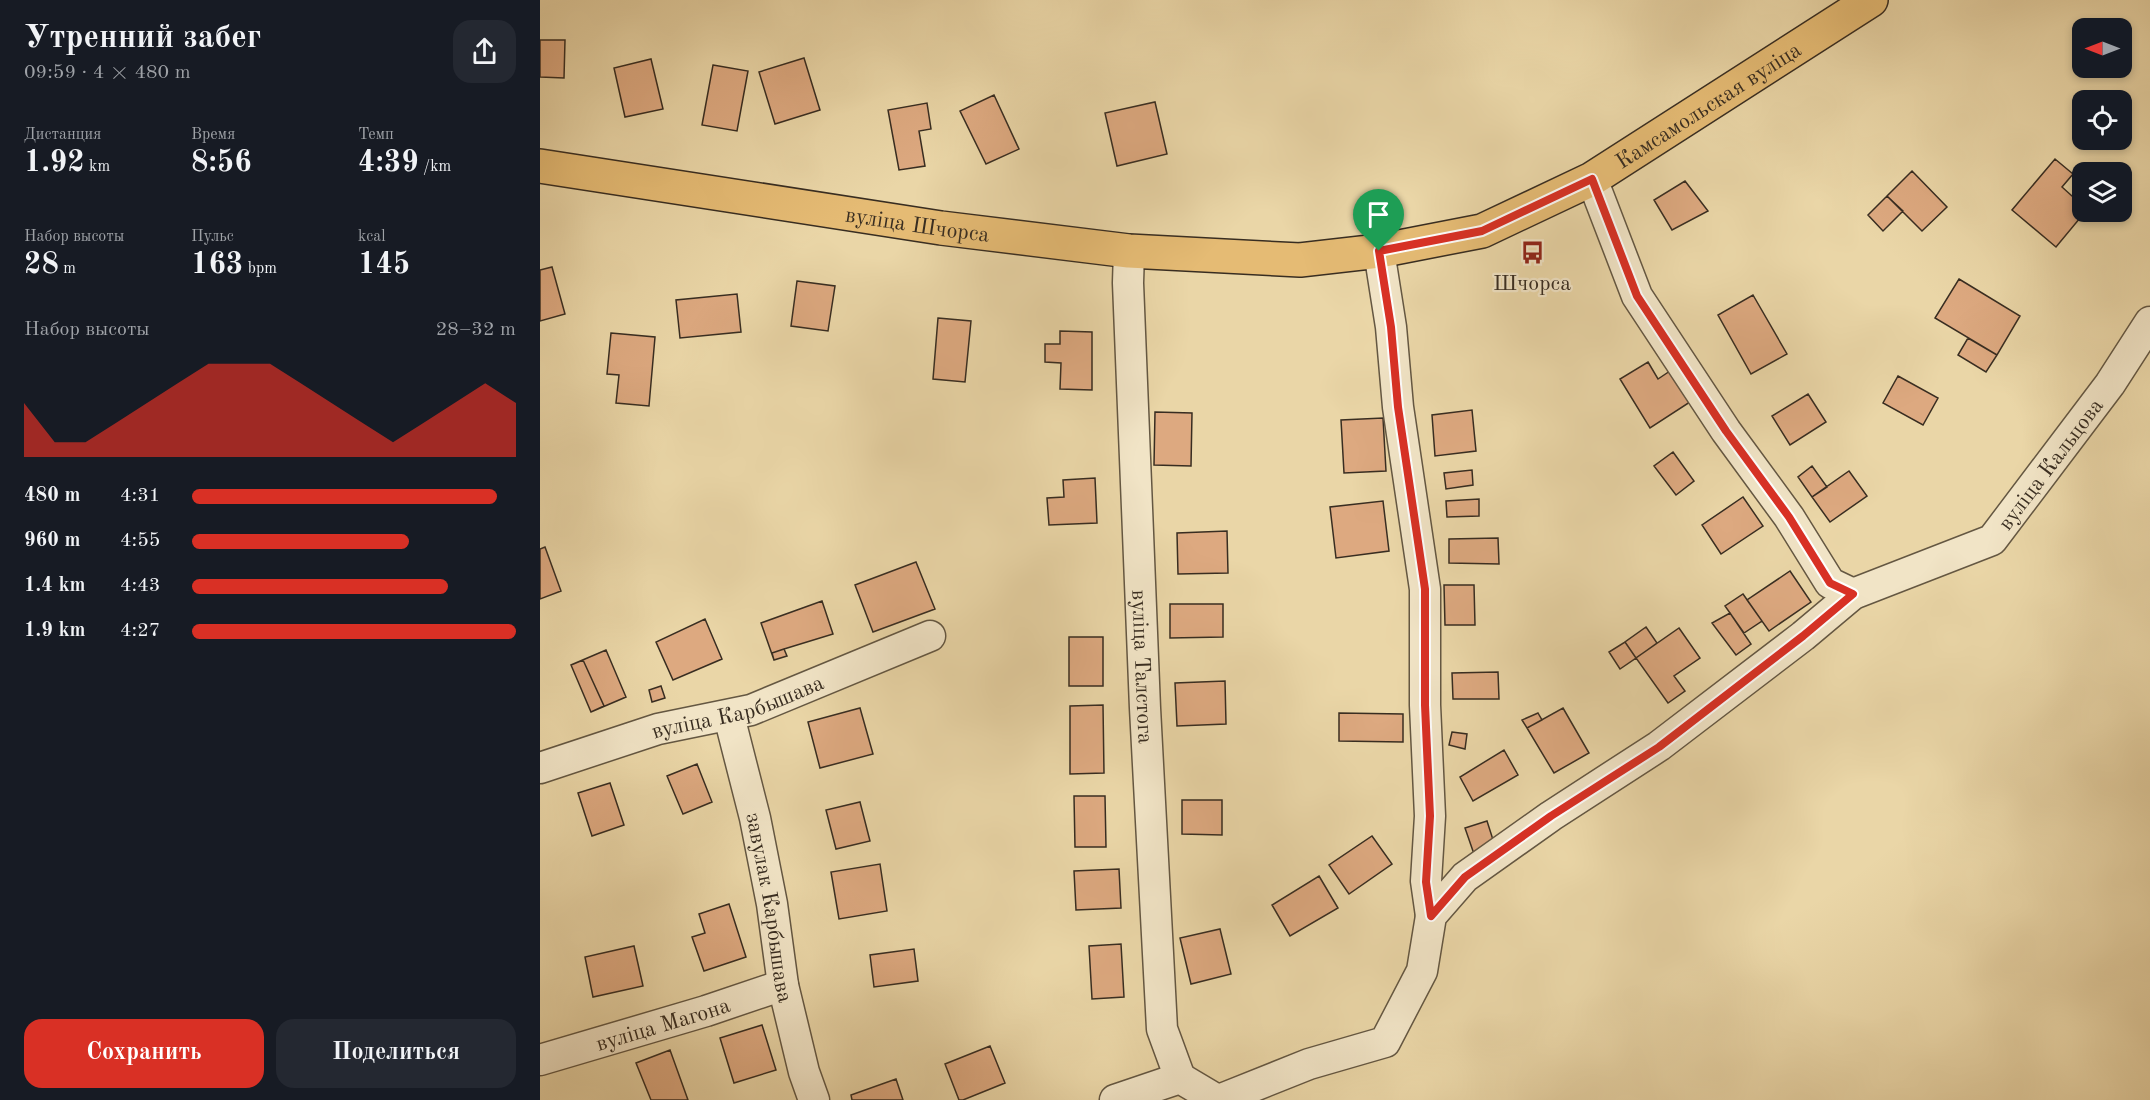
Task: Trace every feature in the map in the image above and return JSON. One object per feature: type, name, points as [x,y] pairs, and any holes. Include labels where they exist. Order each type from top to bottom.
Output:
[{"type":"main road","name":"Камсамольская вуліца","points":[[1300,260],[1379,251],[1482,231],[1592,179],[1870,0]]},
{"type":"main road","name":"вуліца Шчорса","points":[[540,166],[941,228],[1129,251],[1300,260]]},
{"type":"street","points":[[1592,179],[1637,296],[1726,431],[1789,517],[1830,583],[1853,594]]},
{"type":"street","name":"вуліца Талстога","points":[[1129,251],[1128,283],[1137,537],[1162,1029],[1180,1078]]},
{"type":"street","points":[[1115,1100],[1180,1078],[1218,1100],[1309,1064],[1385,1042],[1422,971],[1431,916],[1426,882],[1430,816],[1425,705],[1425,589],[1398,407],[1391,327],[1379,251]]},
{"type":"street","name":"вуліца Кальцова","points":[[1431,916],[1465,877],[1551,816],[1659,747],[1803,636],[1853,594],[1992,540],[2110,384],[2150,322]]},
{"type":"street","name":"вуліца Карбышава","points":[[540,768],[658,729],[751,710],[930,636]]},
{"type":"street","name":"завулак Карбышава","points":[[729,716],[755,818],[772,904],[783,985],[804,1072],[814,1100]]},
{"type":"street","name":"вуліца Магона","points":[[540,1060],[706,1011],[783,985]]},
{"type":"building","points":[[540,40],[565,40],[564,78],[540,77]]},
{"type":"building","points":[[804,58],[820,110],[775,124],[759,72]]},
{"type":"building","points":[[651,59],[663,109],[625,117],[614,68]]},
{"type":"building","points":[[713,65],[748,71],[737,131],[702,125]]},
{"type":"building","points":[[994,95],[1019,149],[986,164],[960,111]]},
{"type":"building","points":[[1155,102],[1167,154],[1117,166],[1105,113]]},
{"type":"building","points":[[927,103],[931,129],[919,131],[925,166],[899,170],[888,110]]},
{"type":"building","points":[[2055,159],[2072,173],[2062,187],[2072,196],[2072,222],[2077,222],[2056,247],[2012,210]]},
{"type":"building","points":[[1912,171],[1947,207],[1922,231],[1887,196]]},
{"type":"building","points":[[1685,181],[1708,211],[1672,230],[1654,200]]},
{"type":"building","points":[[1887,196],[1903,211],[1883,231],[1868,215]]},
{"type":"building","points":[[552,267],[565,314],[540,321],[540,270]]},
{"type":"building","points":[[1959,279],[2020,316],[1997,355],[1935,318]]},
{"type":"building","points":[[797,281],[835,286],[828,331],[791,326]]},
{"type":"building","points":[[737,294],[741,332],[680,338],[676,300]]},
{"type":"building","points":[[1753,295],[1787,354],[1751,374],[1718,315]]},
{"type":"building","points":[[938,318],[971,321],[965,382],[933,379]]},
{"type":"building","points":[[1060,331],[1092,332],[1092,390],[1060,389],[1061,363],[1045,362],[1045,344],[1060,344]]},
{"type":"building","points":[[611,333],[655,337],[649,406],[616,403],[619,375],[607,374]]},
{"type":"building","points":[[1968,338],[1997,355],[1986,372],[1958,355]]},
{"type":"building","points":[[1648,362],[1658,379],[1670,371],[1690,402],[1650,428],[1620,379]]},
{"type":"building","points":[[1898,376],[1938,398],[1923,425],[1883,403]]},
{"type":"building","points":[[1808,394],[1826,422],[1790,445],[1772,416]]},
{"type":"building","points":[[1472,410],[1476,451],[1435,456],[1432,415]]},
{"type":"building","points":[[1155,412],[1192,413],[1191,466],[1154,465]]},
{"type":"building","points":[[1383,418],[1386,471],[1344,473],[1341,420]]},
{"type":"building","points":[[1673,452],[1694,481],[1676,495],[1654,466]]},
{"type":"building","points":[[1812,466],[1827,487],[1812,497],[1798,477]]},
{"type":"building","points":[[1472,470],[1473,485],[1446,489],[1444,473]]},
{"type":"building","points":[[1849,471],[1867,496],[1830,522],[1812,497]]},
{"type":"building","points":[[1095,478],[1097,523],[1049,525],[1047,498],[1064,497],[1063,480]]},
{"type":"building","points":[[1743,497],[1763,526],[1721,554],[1702,525]]},
{"type":"building","points":[[1479,499],[1479,516],[1447,517],[1446,501]]},
{"type":"building","points":[[1383,501],[1389,551],[1336,558],[1330,507]]},
{"type":"building","points":[[1227,531],[1228,573],[1178,574],[1177,533]]},
{"type":"building","points":[[1498,538],[1499,564],[1449,563],[1449,539]]},
{"type":"building","points":[[545,547],[561,591],[540,599],[540,549]]},
{"type":"building","points":[[916,562],[935,609],[873,632],[855,585]]},
{"type":"building","points":[[1790,571],[1811,602],[1769,631],[1747,600]]},
{"type":"building","points":[[1444,585],[1474,585],[1475,625],[1445,625]]},
{"type":"building","points":[[1743,594],[1762,621],[1744,633],[1725,606]]},
{"type":"building","points":[[822,601],[833,634],[784,649],[787,656],[774,660],[761,623]]},
{"type":"building","points":[[1170,604],[1223,604],[1223,637],[1170,638]]},
{"type":"building","points":[[1730,613],[1751,644],[1736,655],[1712,623]]},
{"type":"building","points":[[705,619],[722,659],[673,680],[656,642]]},
{"type":"building","points":[[1646,627],[1657,643],[1636,658],[1625,642]]},
{"type":"building","points":[[1679,628],[1700,658],[1674,676],[1685,691],[1668,703],[1636,658]]},
{"type":"building","points":[[1069,637],[1103,637],[1103,686],[1069,686]]},
{"type":"building","points":[[1625,642],[1636,658],[1620,669],[1609,652]]},
{"type":"building","points":[[784,649],[787,656],[774,660],[772,653]]},
{"type":"building","points":[[606,650],[626,697],[591,712],[571,665]]},
{"type":"building","points":[[583,660],[604,706],[591,712],[571,665]]},
{"type":"building","points":[[1498,672],[1499,699],[1453,699],[1452,673]]},
{"type":"building","points":[[1225,681],[1226,724],[1177,726],[1175,683]]},
{"type":"building","points":[[661,686],[665,698],[652,702],[649,690]]},
{"type":"building","points":[[1103,705],[1104,773],[1070,774],[1070,706]]},
{"type":"building","points":[[860,708],[873,754],[820,768],[808,722]]},
{"type":"building","points":[[1563,708],[1589,753],[1554,773],[1527,728]]},
{"type":"building","points":[[1339,713],[1403,714],[1403,742],[1339,741]]},
{"type":"building","points":[[1538,713],[1542,720],[1527,728],[1522,720]]},
{"type":"building","points":[[1452,732],[1467,734],[1465,749],[1449,745]]},
{"type":"building","points":[[1504,750],[1518,775],[1473,801],[1460,777]]},
{"type":"building","points":[[697,764],[712,802],[683,814],[667,776]]},
{"type":"building","points":[[610,783],[624,825],[592,836],[578,793]]},
{"type":"building","points":[[1074,796],[1105,796],[1106,847],[1075,847]]},
{"type":"building","points":[[1182,800],[1222,800],[1222,835],[1182,834]]},
{"type":"building","points":[[860,802],[870,841],[836,849],[826,810]]},
{"type":"building","points":[[1487,821],[1495,846],[1474,854],[1465,828]]},
{"type":"building","points":[[1372,836],[1392,864],[1349,894],[1329,865]]},
{"type":"building","points":[[880,864],[887,911],[839,919],[831,872]]},
{"type":"building","points":[[1119,869],[1121,908],[1076,910],[1074,871]]},
{"type":"building","points":[[1319,876],[1338,908],[1290,936],[1272,905]]},
{"type":"building","points":[[729,904],[746,957],[704,971],[692,937],[705,933],[699,914]]},
{"type":"building","points":[[1220,929],[1231,974],[1191,984],[1180,938]]},
{"type":"building","points":[[1121,944],[1124,997],[1092,999],[1089,946]]},
{"type":"building","points":[[634,946],[643,986],[593,997],[585,957]]},
{"type":"building","points":[[914,949],[918,981],[874,987],[870,955]]},
{"type":"building","points":[[762,1025],[776,1070],[734,1083],[720,1038]]},
{"type":"building","points":[[990,1046],[1005,1083],[959,1100],[945,1064]]},
{"type":"building","points":[[670,1050],[688,1100],[651,1100],[636,1063]]},
{"type":"building","points":[[896,1079],[903,1100],[852,1100],[851,1095]]},
{"type":"place","name":"Шчорса","points":[[1532,253]]},
{"type":"route","points":[[1592,179],[1637,296],[1726,431],[1789,517],[1830,583],[1853,594],[1803,636],[1659,747],[1551,816],[1465,877],[1431,916],[1426,882],[1430,816],[1425,705],[1425,589],[1398,407],[1391,327],[1379,251],[1482,231],[1592,179]]}]
